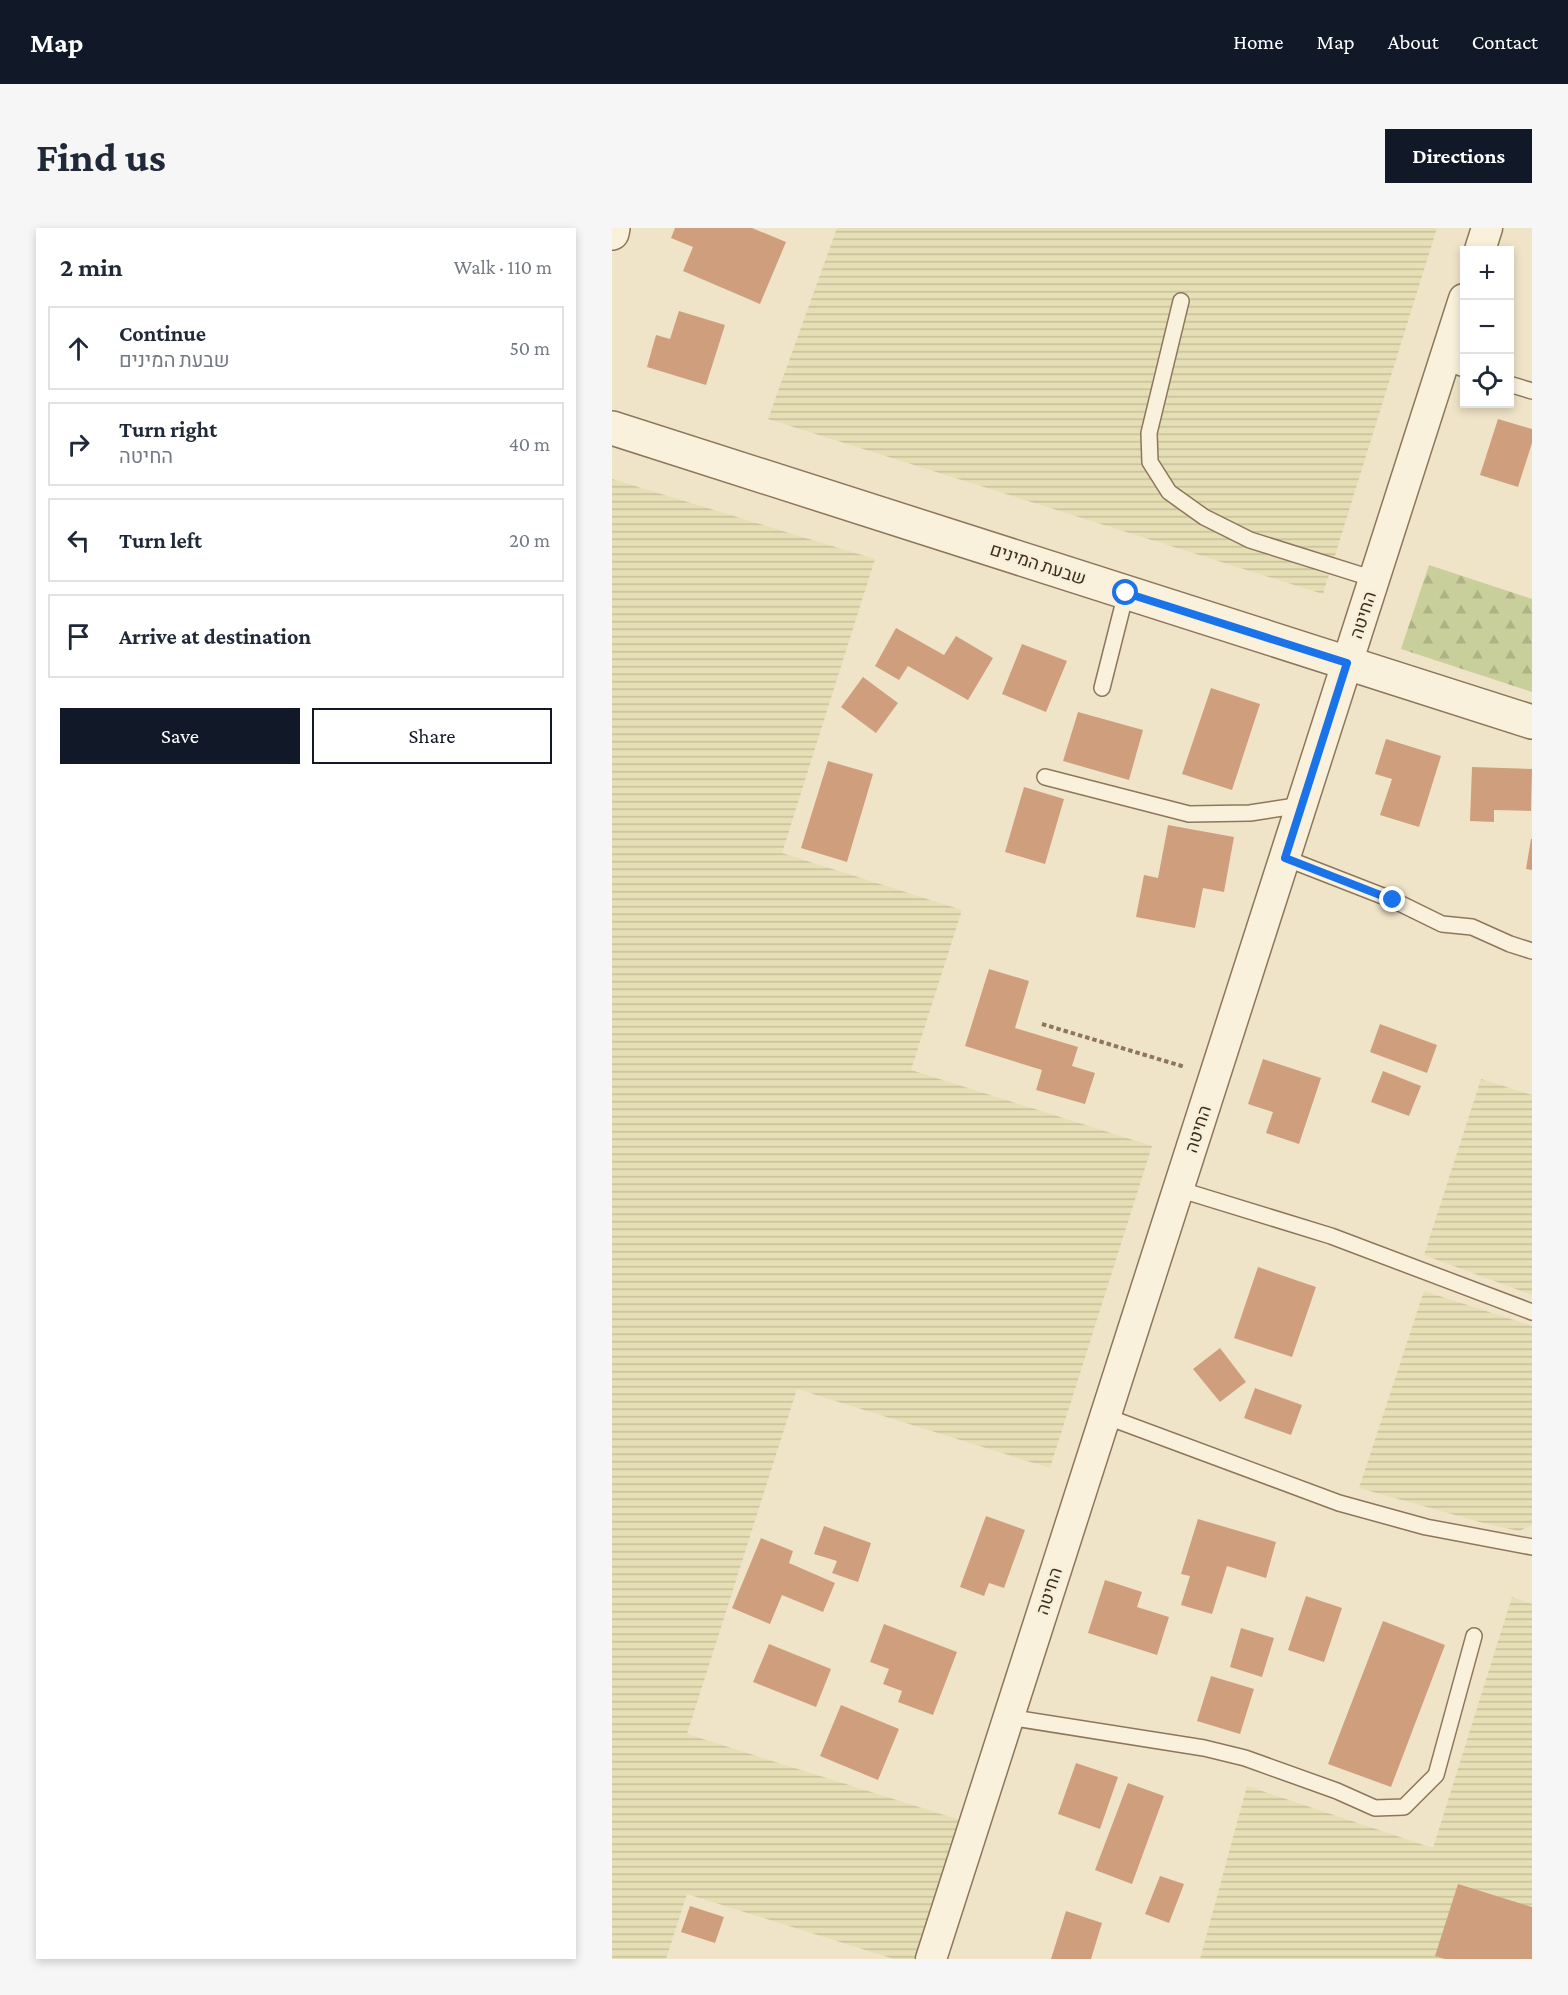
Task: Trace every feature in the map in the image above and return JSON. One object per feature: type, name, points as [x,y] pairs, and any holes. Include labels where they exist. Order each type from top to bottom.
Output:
[{"type":"street","points":[[612,233],[614,228]]},
{"type":"street","points":[[1481,246],[1487,228]]},
{"type":"street","name":"החיטה","points":[[931,1959],[1374,579],[1454,365],[1464,300]]},
{"type":"street","name":"שבעת המינים","points":[[612,428],[1532,722]]},
{"type":"lane","points":[[1181,301],[1149,433],[1150,462],[1169,492],[1204,517],[1250,540],[1374,579]]},
{"type":"lane","points":[[1514,386],[1532,391]]},
{"type":"lane","points":[[1102,688],[1126,593]]},
{"type":"lane","points":[[1046,777],[1189,814],[1250,813],[1302,804]]},
{"type":"lane","points":[[1285,858],[1393,900],[1442,924],[1472,927],[1532,951]]},
{"type":"lane","points":[[1178,1189],[1331,1236],[1532,1312]]},
{"type":"lane","points":[[1105,1416],[1339,1503],[1426,1527],[1532,1547]]},
{"type":"lane","points":[[1008,1717],[1204,1748],[1245,1758],[1316,1783],[1375,1808],[1404,1807],[1436,1775],[1474,1636]]},
{"type":"path","points":[[1042,1024],[1215,1076]]},
{"type":"shaded area","points":[[837,228],[1437,228],[1323,594],[768,419]]},
{"type":"shaded area","points":[[612,479],[875,559],[782,853],[962,910],[911,1070],[1152,1146],[1050,1468],[797,1389],[687,1734],[960,1820],[916,1959],[894,1959],[687,1894],[666,1959],[612,1959]]},
{"type":"shaded area","points":[[1481,1079],[1532,1095],[1532,1295],[1424,1255]]},
{"type":"shaded area","points":[[1424,1291],[1532,1326],[1532,1525],[1519,1531],[1359,1488]]},
{"type":"shaded area","points":[[1512,1597],[1532,1604],[1532,1959],[1200,1959],[1247,1786],[1433,1848]]},
{"type":"green space","points":[[1429,565],[1532,599],[1532,692],[1401,649]]},
{"type":"building","points":[[675,228],[752,228],[786,242],[760,304],[683,271],[693,247],[671,238]]},
{"type":"building","points":[[679,311],[725,325],[706,385],[647,367],[656,335],[670,339]]},
{"type":"building","points":[[1498,419],[1532,429],[1532,443],[1518,487],[1480,475]]},
{"type":"building","points":[[896,628],[944,655],[956,636],[993,658],[968,700],[908,666],[899,680],[875,666]]},
{"type":"building","points":[[1022,644],[1067,661],[1046,712],[1002,694]]},
{"type":"building","points":[[863,677],[898,703],[876,733],[841,707]]},
{"type":"building","points":[[1211,688],[1260,704],[1232,790],[1182,774]]},
{"type":"building","points":[[1078,712],[1143,730],[1129,780],[1063,761]]},
{"type":"building","points":[[1386,739],[1441,756],[1419,827],[1380,815],[1392,779],[1375,774]]},
{"type":"building","points":[[828,761],[873,774],[847,862],[801,848]]},
{"type":"building","points":[[1472,767],[1532,769],[1531,811],[1494,810],[1494,822],[1470,821]]},
{"type":"building","points":[[1024,787],[1064,799],[1045,864],[1005,852]]},
{"type":"building","points":[[1168,825],[1234,837],[1224,892],[1203,888],[1195,928],[1136,917],[1144,875],[1158,878]]},
{"type":"building","points":[[1532,839],[1532,870],[1526,869]]},
{"type":"building","points":[[989,969],[1029,981],[1015,1028],[1078,1047],[1072,1066],[1095,1073],[1085,1104],[1036,1090],[1042,1070],[965,1046]]},
{"type":"building","points":[[1380,1024],[1437,1045],[1427,1073],[1370,1052]]},
{"type":"building","points":[[1263,1059],[1321,1078],[1299,1144],[1266,1133],[1273,1112],[1248,1104]]},
{"type":"building","points":[[1383,1071],[1421,1086],[1409,1116],[1371,1102]]},
{"type":"building","points":[[1258,1267],[1316,1287],[1292,1357],[1234,1338]]},
{"type":"building","points":[[1220,1348],[1246,1382],[1220,1402],[1193,1369]]},
{"type":"building","points":[[1255,1388],[1302,1405],[1291,1435],[1244,1418]]},
{"type":"building","points":[[986,1516],[1025,1530],[1004,1588],[989,1583],[984,1596],[960,1587]]},
{"type":"building","points":[[1198,1519],[1276,1542],[1266,1578],[1227,1566],[1212,1614],[1181,1605],[1190,1576],[1181,1574]]},
{"type":"building","points":[[824,1526],[871,1543],[858,1582],[832,1573],[837,1561],[814,1554]]},
{"type":"building","points":[[761,1538],[793,1551],[789,1563],[835,1583],[823,1612],[782,1595],[770,1624],[732,1608]]},
{"type":"building","points":[[1105,1580],[1142,1592],[1137,1607],[1169,1617],[1157,1655],[1088,1633]]},
{"type":"building","points":[[1306,1596],[1342,1608],[1324,1662],[1288,1650]]},
{"type":"building","points":[[1383,1621],[1445,1645],[1391,1787],[1328,1764]]},
{"type":"building","points":[[884,1624],[957,1652],[933,1715],[898,1702],[902,1691],[883,1684],[889,1669],[870,1662]]},
{"type":"building","points":[[1241,1628],[1274,1638],[1262,1677],[1230,1667]]},
{"type":"building","points":[[769,1644],[831,1669],[816,1707],[753,1682]]},
{"type":"building","points":[[1211,1676],[1254,1689],[1240,1734],[1197,1721]]},
{"type":"building","points":[[841,1705],[899,1729],[878,1780],[820,1756]]},
{"type":"building","points":[[1076,1763],[1118,1777],[1100,1829],[1058,1814]]},
{"type":"building","points":[[1128,1783],[1164,1796],[1132,1884],[1095,1870]]},
{"type":"building","points":[[1160,1876],[1184,1884],[1169,1923],[1145,1914]]},
{"type":"building","points":[[1458,1884],[1532,1907],[1532,1959],[1445,1959],[1435,1956]]},
{"type":"building","points":[[690,1906],[724,1917],[715,1943],[681,1932]]},
{"type":"building","points":[[1066,1911],[1102,1923],[1091,1959],[1051,1959]]},
{"type":"route","points":[[1126,593],[1347,663],[1285,858],[1393,900]]}]
